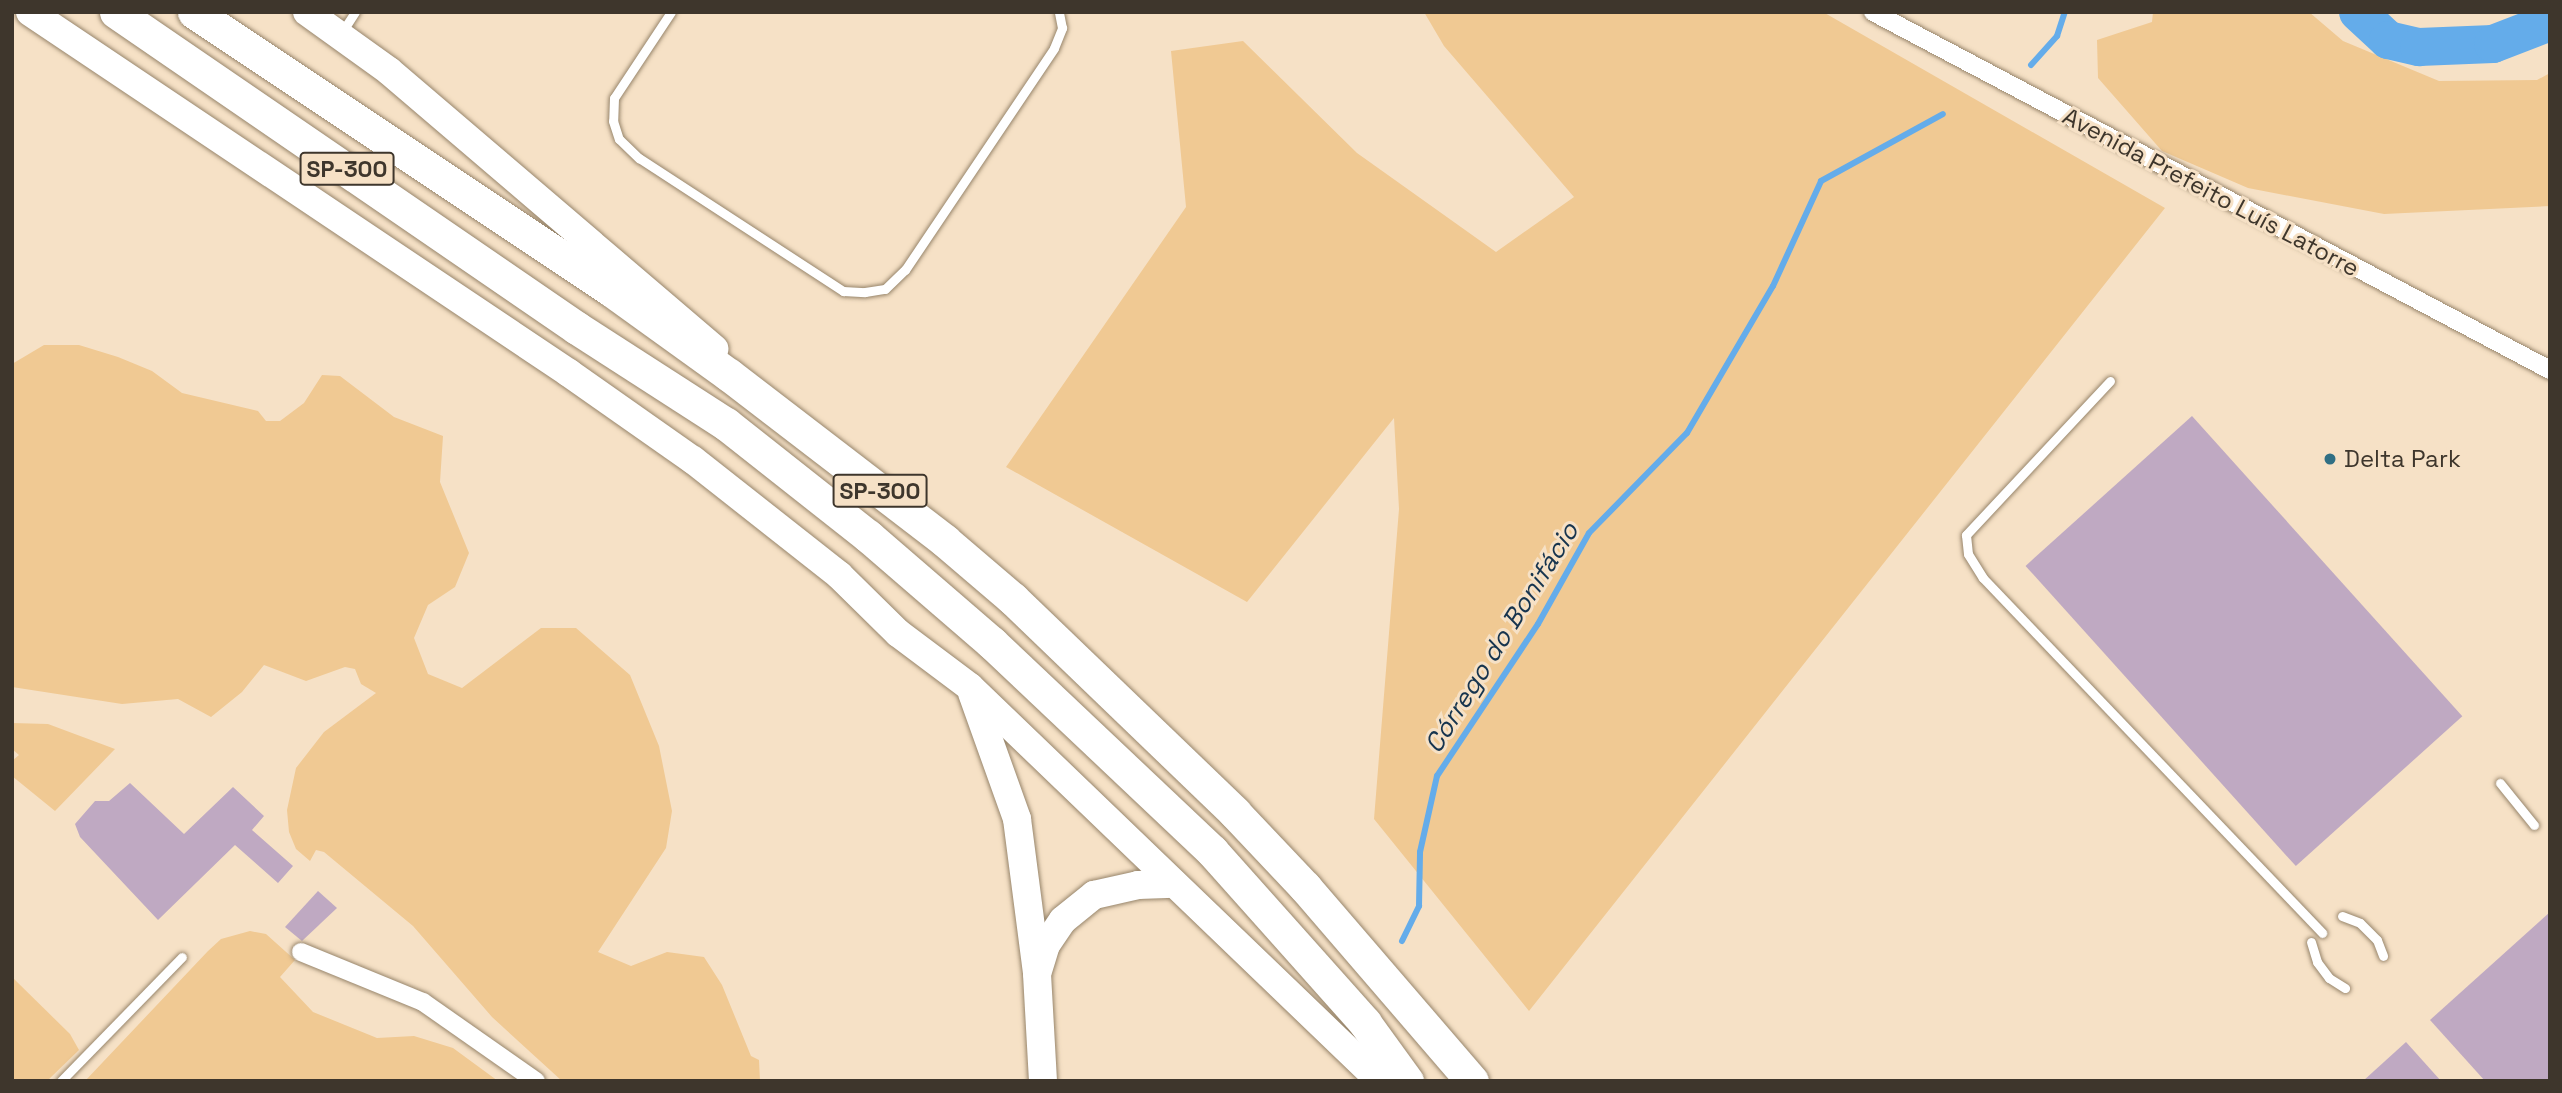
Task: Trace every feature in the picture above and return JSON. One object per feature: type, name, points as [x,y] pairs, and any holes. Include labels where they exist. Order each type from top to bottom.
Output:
[{"type":"highway","name":"SP-300","points":[[116,12],[577,328],[726,424],[868,536],[1012,661],[1212,851],[1365,1023],[1408,1081]]},
{"type":"highway","name":"SP-300","points":[[194,12],[534,236],[730,375],[1013,599],[1305,887],[1472,1081]]},
{"type":"highway","points":[[1305,887],[1491,1081]]},
{"type":"main road","points":[[307,12],[348,23],[520,180],[848,466]]},
{"type":"main road","points":[[29,14],[693,460],[839,575],[898,633],[970,687],[1380,1081]]},
{"type":"main road","points":[[970,687],[1017,820],[1037,974],[1043,1081]]},
{"type":"main road","points":[[1037,974],[1046,945],[1063,920],[1094,895],[1138,885],[1174,884]]},
{"type":"street","name":"Avenida Prefeito Luís Latorre","points":[[1873,12],[2550,370]]},
{"type":"street","points":[[301,952],[423,1002],[536,1081]]},
{"type":"lane","points":[[671,12],[614,99],[613,121],[620,139],[639,158],[844,291],[865,292],[885,289],[905,270],[1054,48],[1062,28],[1059,12]]},
{"type":"lane","points":[[2110,381],[1966,535],[1968,554],[1983,578],[2322,933]]},
{"type":"lane","points":[[2500,783],[2534,825]]},
{"type":"lane","points":[[2342,916],[2360,923],[2377,940],[2383,956]]},
{"type":"lane","points":[[2311,942],[2317,962],[2329,978],[2345,988]]},
{"type":"lane","points":[[61,1081],[182,957]]},
{"type":"shaded area","points":[[1424,12],[1823,12],[2165,208],[1529,1011],[1374,819],[1399,509],[1394,418],[1247,602],[1006,467],[1186,207],[1171,51],[1243,41],[1357,153],[1496,252],[1574,197],[1444,46]]},
{"type":"shaded area","points":[[2153,12],[2309,12],[2343,41],[2439,81],[2537,80],[2550,73],[2550,206],[2384,214],[2248,188],[2162,151],[2098,78],[2097,40],[2152,22]]},
{"type":"shaded area","points":[[44,345],[79,345],[118,357],[152,371],[182,393],[258,411],[266,421],[280,421],[304,403],[322,375],[340,376],[394,417],[443,436],[440,482],[469,553],[455,587],[428,605],[414,638],[428,674],[462,688],[541,628],[576,628],[630,675],[659,746],[672,811],[666,848],[598,952],[631,966],[667,952],[704,957],[722,985],[751,1056],[759,1060],[760,1081],[562,1081],[492,1017],[413,926],[324,852],[316,850],[310,861],[296,849],[289,832],[287,810],[296,768],[324,732],[376,693],[361,684],[355,669],[345,667],[306,681],[264,665],[242,692],[211,717],[178,699],[122,704],[12,687],[12,364]]},
{"type":"shaded area","points":[[12,723],[48,724],[115,749],[55,811],[12,776],[12,761],[19,755],[12,749]]},
{"type":"shaded area","points":[[250,931],[266,934],[295,960],[280,977],[313,1012],[377,1038],[414,1036],[453,1048],[498,1081],[85,1081],[221,939]]},
{"type":"shaded area","points":[[12,977],[70,1034],[79,1050],[47,1081],[12,1081]]},
{"type":"building","points":[[2192,416],[2462,716],[2296,866],[2026,566]]},
{"type":"building","points":[[130,783],[184,834],[233,787],[264,816],[252,830],[293,866],[278,883],[235,845],[158,920],[80,837],[75,824],[95,801],[109,801]]},
{"type":"building","points":[[318,891],[337,908],[302,941],[285,927]]},
{"type":"building","points":[[2550,912],[2550,1081],[2485,1081],[2430,1020]]},
{"type":"building","points":[[2406,1042],[2441,1081],[2363,1081]]},
{"type":"waterway","name":"Córrego do Bonifácio","points":[[2031,65],[2057,36],[2065,12]]},
{"type":"waterway","points":[[2358,12],[2388,40],[2419,47],[2493,44],[2550,22]]},
{"type":"waterway","name":"Córrego do Bonifácio","points":[[1402,941],[1419,906],[1420,852],[1437,776],[1538,624],[1589,533],[1687,433],[1773,286],[1821,181],[1943,114]]},
{"type":"place","name":"Delta Park","points":[[2330,459]]}]
